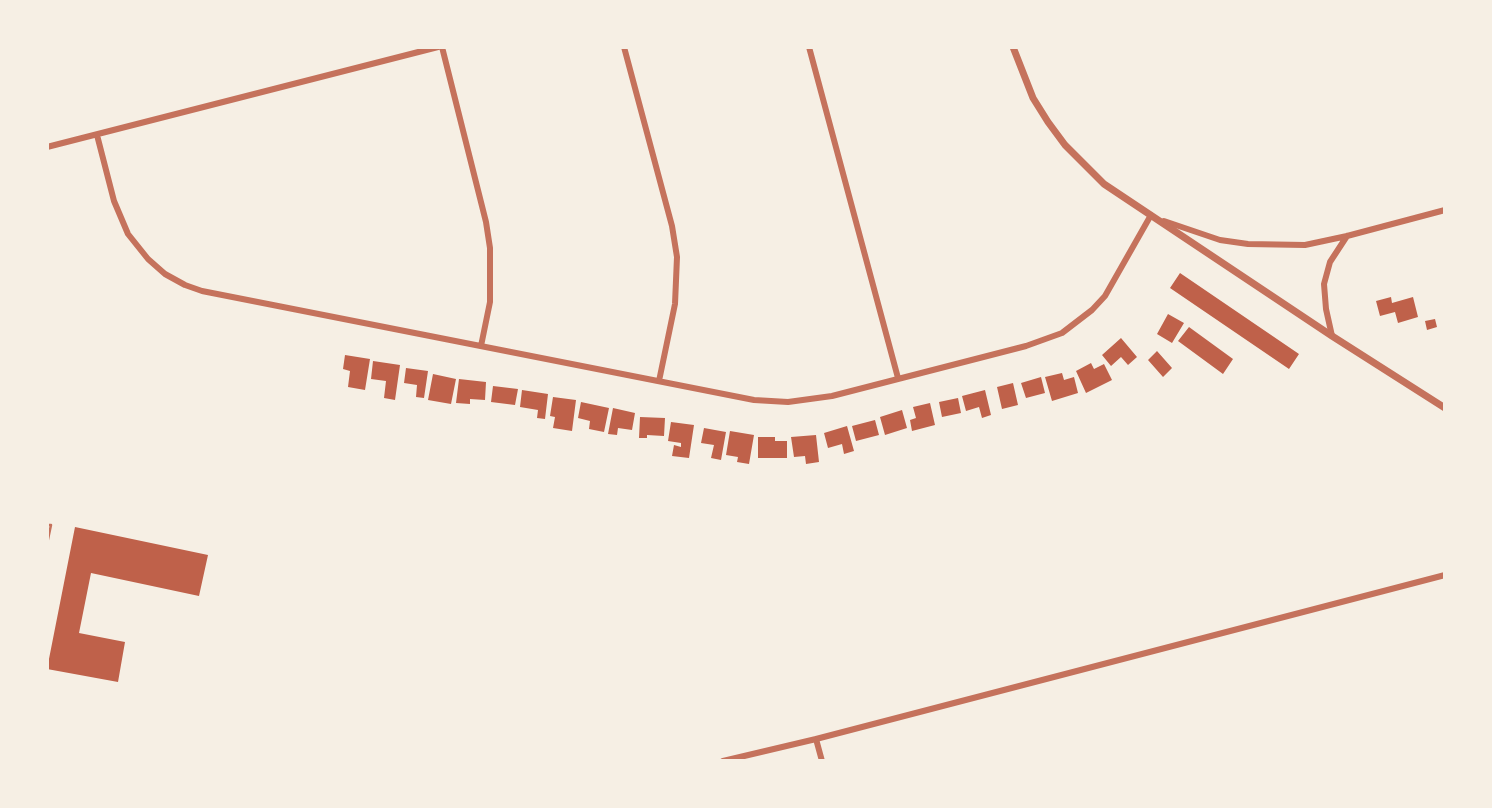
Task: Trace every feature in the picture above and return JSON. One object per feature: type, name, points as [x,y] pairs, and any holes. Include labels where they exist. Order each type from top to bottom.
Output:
[{"type":"street","points":[[47,148],[440,47],[486,222],[490,248],[490,302],[481,346]]},
{"type":"street","points":[[624,47],[672,226],[677,257],[675,304],[659,381]]},
{"type":"street","points":[[809,47],[898,378]]},
{"type":"street","points":[[1013,47],[1034,98],[1065,145],[1104,184],[1445,408]]},
{"type":"street","points":[[97,135],[114,201],[128,234],[148,259],[165,274],[185,285],[202,291],[754,400],[788,402],[832,396],[1044,341],[1078,323],[1105,296],[1150,214]]},
{"type":"street","points":[[1150,214],[1193,232],[1248,244],[1304,245],[1445,210]]},
{"type":"street","points":[[1332,336],[1324,284],[1330,262],[1347,236]]},
{"type":"street","points":[[723,761],[1445,575]]},
{"type":"street","points":[[816,739],[822,761]]},
{"type":"lane","points":[[47,525],[51,525],[47,544]]},
{"type":"building","points":[[1180,273],[1299,354],[1289,369],[1170,288]]},
{"type":"building","points":[[1391,297],[1392,303],[1413,297],[1418,317],[1398,323],[1395,312],[1380,316],[1376,301]]},
{"type":"building","points":[[1168,314],[1184,323],[1172,343],[1157,334]]},
{"type":"building","points":[[1435,319],[1437,327],[1427,330],[1425,321]]},
{"type":"building","points":[[1189,327],[1233,359],[1223,374],[1178,341]]},
{"type":"building","points":[[1121,338],[1137,357],[1128,365],[1121,357],[1111,366],[1102,355]]},
{"type":"building","points":[[1157,351],[1172,368],[1163,377],[1148,360]]},
{"type":"building","points":[[345,355],[370,359],[365,390],[348,387],[350,371],[343,369]]},
{"type":"building","points":[[373,361],[400,365],[395,400],[384,398],[386,381],[371,379]]},
{"type":"building","points":[[1091,363],[1094,369],[1104,364],[1112,380],[1086,393],[1076,371]]},
{"type":"building","points":[[406,368],[428,371],[424,398],[416,397],[417,385],[404,383]]},
{"type":"building","points":[[1062,373],[1064,380],[1074,377],[1078,393],[1052,401],[1045,377]]},
{"type":"building","points":[[433,374],[456,379],[451,404],[428,400]]},
{"type":"building","points":[[1041,377],[1045,393],[1026,398],[1021,383]]},
{"type":"building","points":[[459,379],[486,382],[485,400],[470,399],[470,404],[456,403]]},
{"type":"building","points":[[1013,383],[1018,405],[1002,409],[997,387]]},
{"type":"building","points":[[493,386],[518,389],[515,405],[491,402]]},
{"type":"building","points":[[522,390],[548,394],[545,419],[537,418],[538,410],[520,407]]},
{"type":"building","points":[[985,390],[991,415],[982,418],[979,407],[966,411],[962,396]]},
{"type":"building","points":[[553,397],[576,400],[572,431],[553,428],[555,417],[550,416]]},
{"type":"building","points":[[958,398],[961,413],[942,417],[939,402]]},
{"type":"building","points":[[581,402],[609,408],[604,432],[589,429],[590,421],[578,418]]},
{"type":"building","points":[[930,403],[935,425],[912,431],[910,420],[916,418],[913,407]]},
{"type":"building","points":[[613,408],[635,413],[632,430],[618,428],[617,435],[608,434]]},
{"type":"building","points":[[902,410],[907,428],[885,435],[880,417]]},
{"type":"building","points":[[640,417],[665,418],[664,436],[647,435],[647,438],[639,438]]},
{"type":"building","points":[[875,420],[879,435],[856,441],[852,426]]},
{"type":"building","points":[[671,422],[694,425],[689,458],[672,456],[674,445],[681,447],[681,443],[668,441]]},
{"type":"building","points":[[847,426],[854,451],[844,454],[842,444],[828,448],[824,433]]},
{"type":"building","points":[[704,428],[726,432],[721,460],[711,458],[714,445],[701,443]]},
{"type":"building","points":[[730,431],[754,435],[749,464],[737,462],[738,457],[726,455]]},
{"type":"building","points":[[816,435],[819,462],[806,464],[805,456],[794,457],[791,437]]},
{"type":"building","points":[[758,437],[775,437],[775,441],[787,441],[787,458],[758,458]]},
{"type":"building","points":[[75,527],[208,555],[199,596],[91,573],[79,633],[125,642],[118,682],[47,669]]}]
